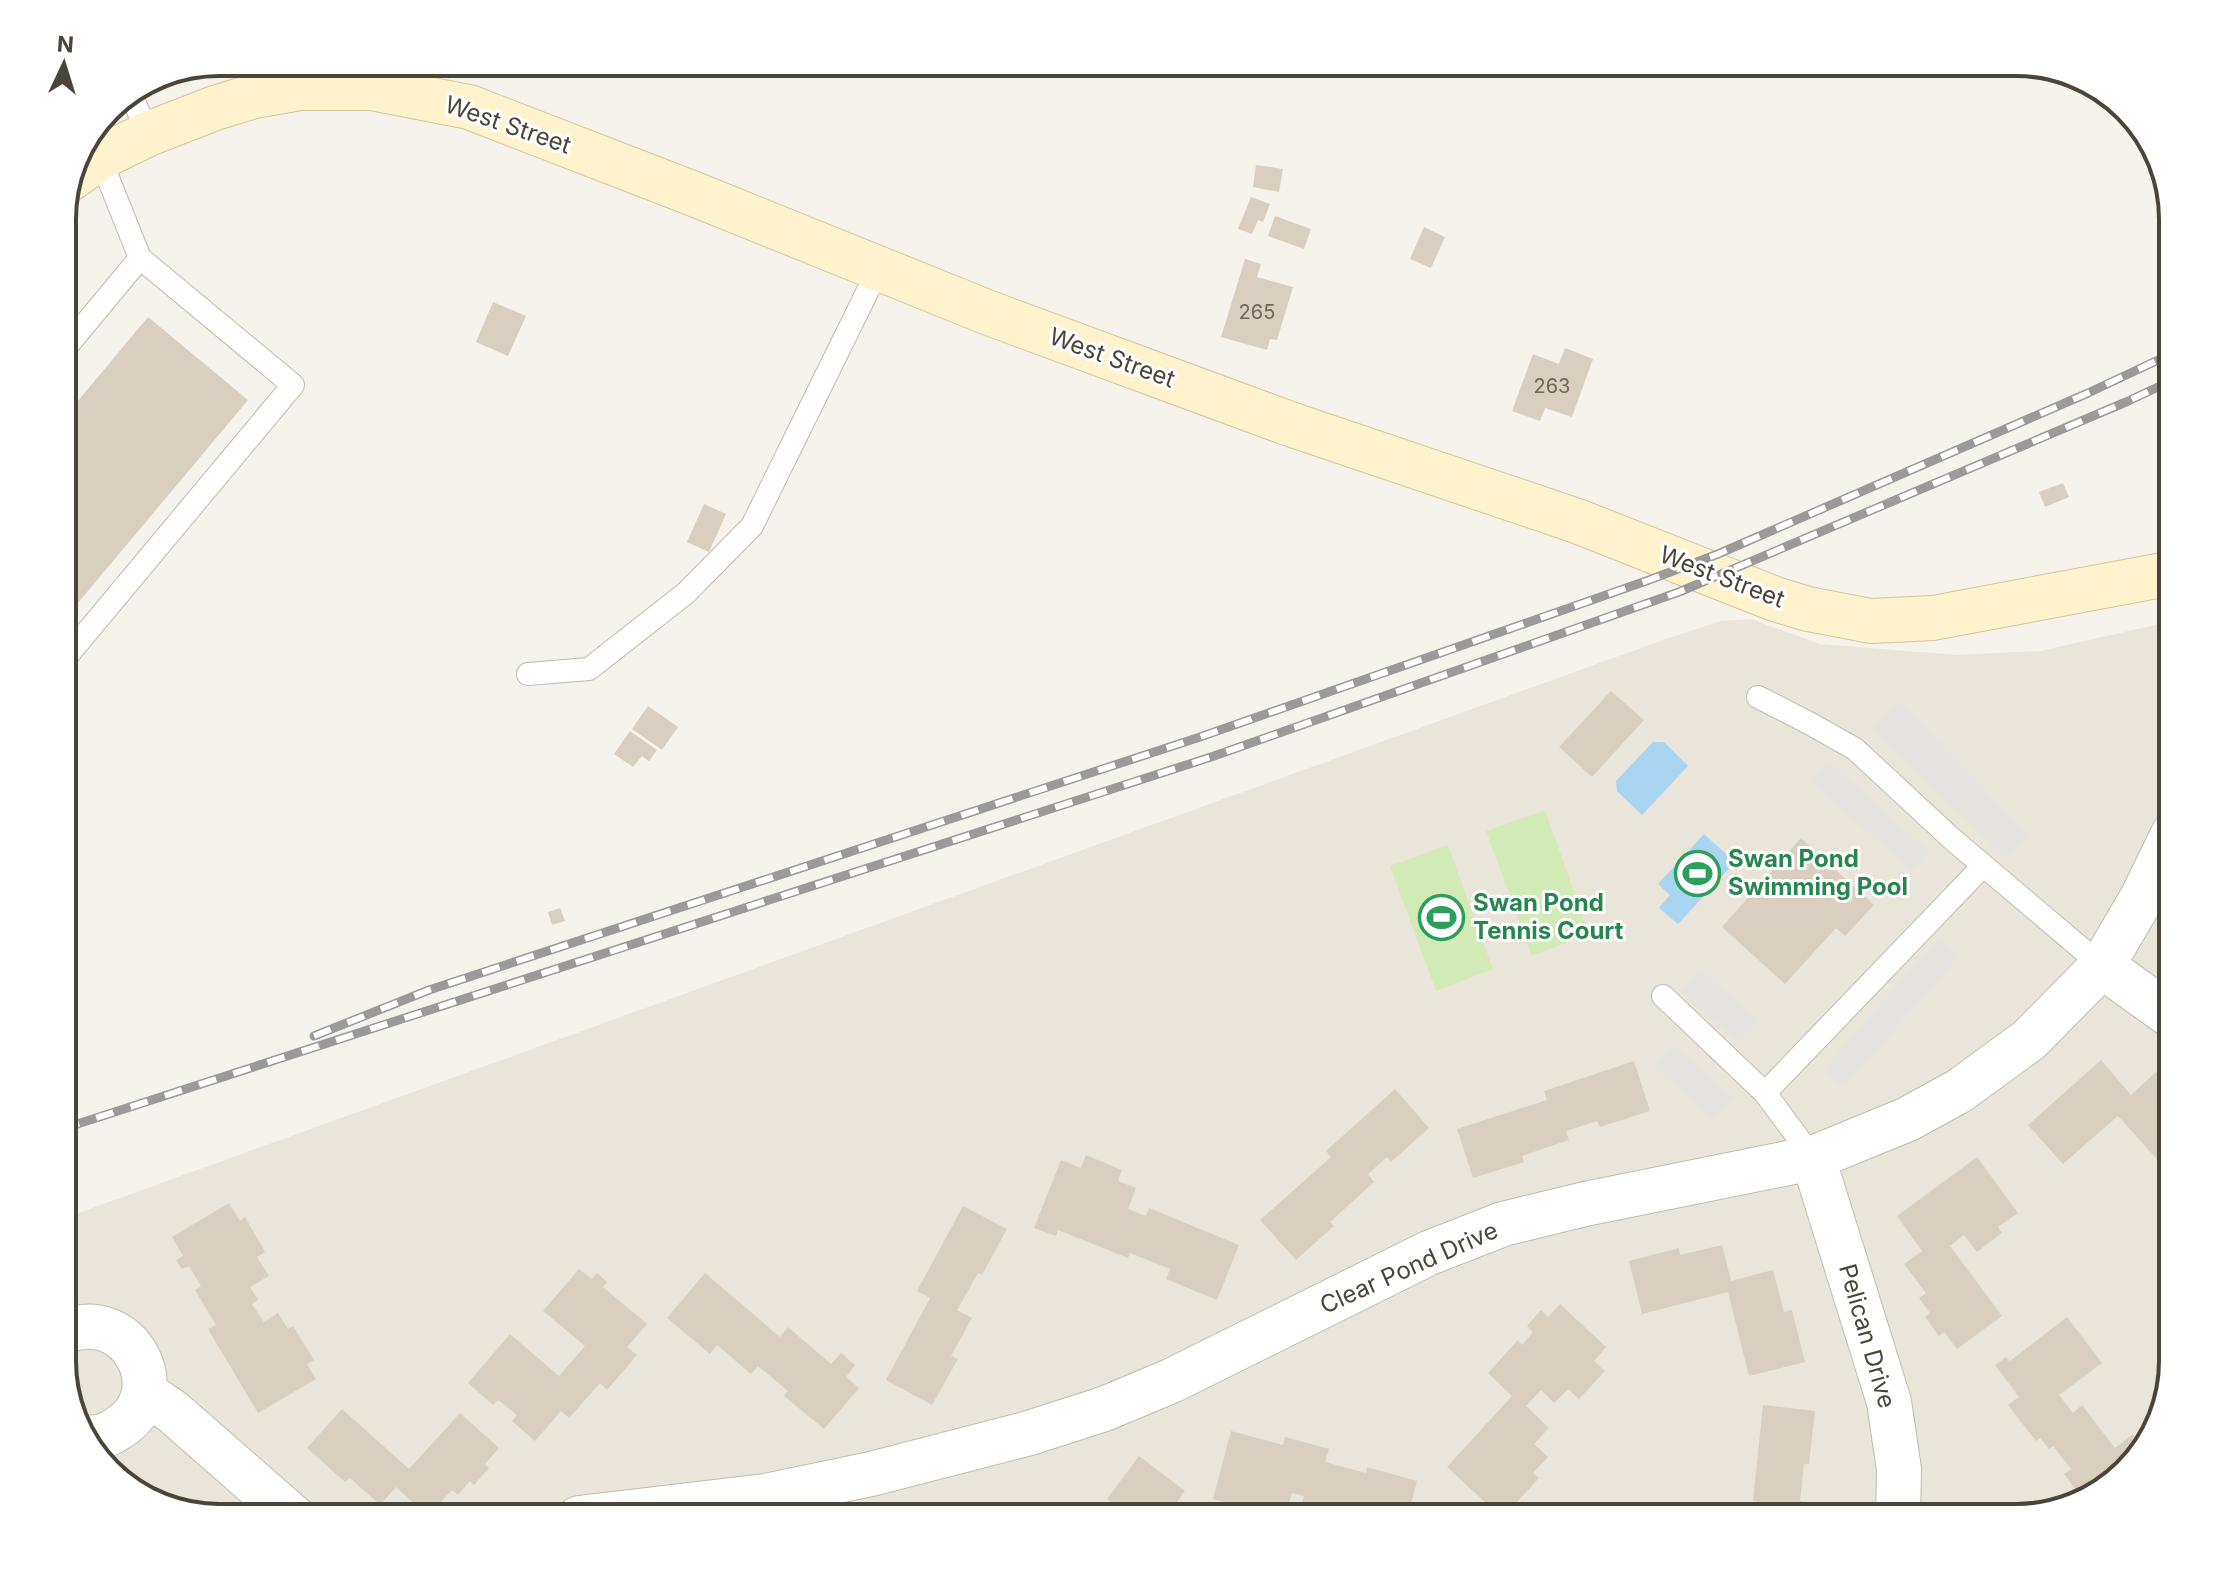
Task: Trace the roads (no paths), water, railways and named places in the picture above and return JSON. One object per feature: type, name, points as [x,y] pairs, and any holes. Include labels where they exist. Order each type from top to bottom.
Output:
[{"type":"street","name":"West Street","points":[[86,167],[148,134],[254,96],[290,76]]},
{"type":"street","name":"West Street","points":[[298,76],[469,107],[1003,318],[1275,419],[1549,511],[1808,609],[1871,621],[1933,618],[2159,576]]},
{"type":"street","name":"Clear Pond Drive","points":[[697,1504],[765,1496],[871,1474],[1026,1434],[1104,1409],[1171,1381],[1429,1253],[1503,1224],[1585,1204],[1813,1158],[1908,1119],[1959,1091],[2029,1040],[2102,966],[2159,863]]},
{"type":"street","points":[[2102,966],[2159,1007]]},
{"type":"street","name":"Pelican Drive","points":[[1813,1158],[1889,1402],[1899,1469],[1898,1504]]},
{"type":"street","points":[[76,1328],[99,1326],[116,1333],[130,1344],[140,1358],[145,1374],[144,1392],[138,1410],[125,1425],[108,1435],[98,1437]]},
{"type":"street","points":[[144,1392],[173,1412],[278,1504]]},
{"type":"lane","points":[[135,103],[148,134]]},
{"type":"lane","points":[[76,645],[293,385],[140,258],[86,169]]},
{"type":"lane","points":[[76,335],[140,258]]},
{"type":"lane","points":[[528,674],[589,669],[686,593],[752,526],[879,268]]},
{"type":"lane","points":[[1758,697],[1855,749],[1983,866],[2102,966]]},
{"type":"lane","points":[[1765,1093],[1983,866]]},
{"type":"lane","points":[[1663,996],[1765,1093],[1813,1158]]},
{"type":"water","points":[[1653,742],[1664,742],[1688,766],[1642,815],[1617,791],[1616,781]]},
{"type":"water","name":"Swan Pond Swimming Pool","points":[[1704,834],[1735,862],[1678,924],[1659,908],[1670,895],[1658,884]]},
{"type":"railway","points":[[314,1036],[429,990],[1200,737],[1649,580],[1718,554],[2159,360]]},
{"type":"railway","points":[[76,1124],[1214,756],[1679,592],[2159,387]]},
{"type":"place","name":"Swan Pond Swimming Pool","points":[[1697,873]]},
{"type":"place","name":"Swan Pond Tennis Court","points":[[1442,917]]}]
